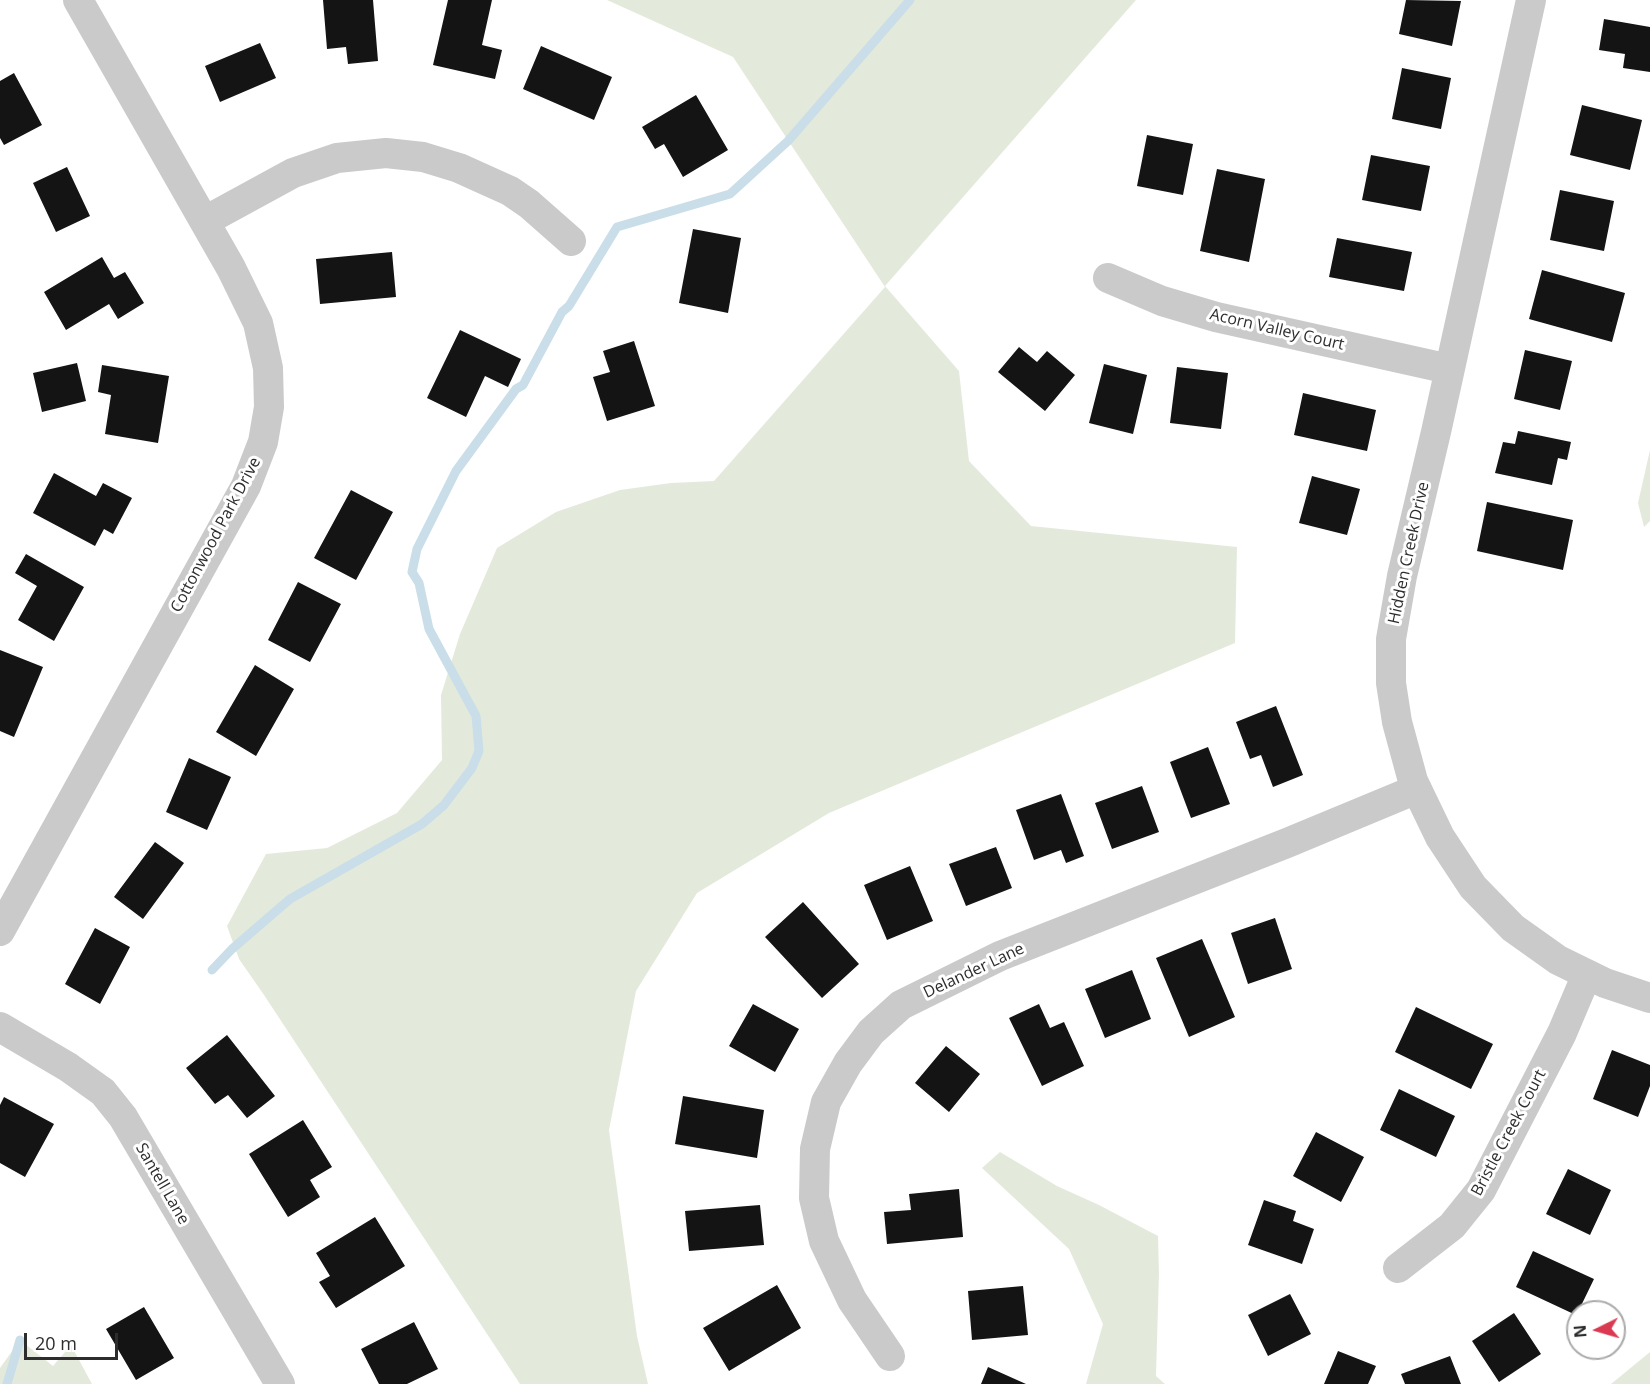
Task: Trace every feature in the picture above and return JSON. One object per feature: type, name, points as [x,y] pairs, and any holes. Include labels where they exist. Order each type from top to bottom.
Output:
[{"type":"street","name":"Cottonwood Park Drive","points":[[0,931],[246,486],[263,442],[269,407],[265,349],[258,323],[245,295],[78,0]]},
{"type":"street","name":"Hidden Creek Drive","points":[[1531,0],[1402,576],[1392,639],[1391,683],[1397,722],[1417,789],[1440,837],[1473,887],[1513,928],[1558,960],[1605,983],[1650,998]]},
{"type":"street","points":[[205,222],[293,173],[338,158],[386,153],[423,157],[441,162],[510,191],[529,204],[571,241]]},
{"type":"street","name":"Acorn Valley Court","points":[[1108,278],[1162,301],[1216,316],[1449,369]]},
{"type":"street","name":"Delander Lane","points":[[890,1356],[852,1300],[824,1240],[814,1198],[815,1149],[826,1102],[848,1063],[870,1032],[901,1005],[1000,956],[1417,789]]},
{"type":"street","name":"Bristle Creek Court","points":[[1398,1268],[1452,1226],[1481,1190],[1562,1033],[1587,974]]},
{"type":"street","name":"Santell Lane","points":[[0,1027],[68,1066],[103,1092],[123,1117],[280,1384]]},
{"type":"green space","points":[[607,0],[1136,0],[885,286],[959,371],[969,461],[1031,526],[1237,547],[1235,643],[829,813],[697,893],[636,991],[609,1130],[637,1336],[648,1384],[520,1384],[239,959],[227,926],[266,854],[327,848],[397,813],[442,760],[441,695],[460,634],[497,548],[556,512],[620,490],[671,483],[714,481],[885,287],[733,57]]},
{"type":"green space","points":[[1650,450],[1650,521],[1644,527],[1638,503]]},
{"type":"green space","points":[[1000,1152],[1057,1186],[1158,1236],[1156,1376],[1165,1384],[1086,1384],[1103,1324],[1069,1249],[982,1168]]},
{"type":"green space","points":[[20,1340],[53,1366],[71,1345],[92,1384],[0,1384],[0,1368]]},
{"type":"green space","points":[[1650,1352],[1650,1384],[1611,1384]]},
{"type":"building","points":[[323,0],[373,0],[378,61],[348,64],[346,47],[327,49]]},
{"type":"building","points":[[448,0],[492,0],[482,45],[502,50],[495,79],[433,65]]},
{"type":"building","points":[[1406,0],[1461,1],[1452,46],[1399,34]]},
{"type":"building","points":[[1604,19],[1650,27],[1650,72],[1623,68],[1625,54],[1599,50]]},
{"type":"building","points":[[260,43],[276,78],[220,102],[205,66]]},
{"type":"building","points":[[541,46],[612,77],[594,120],[523,89]]},
{"type":"building","points":[[1402,68],[1451,78],[1441,129],[1392,119]]},
{"type":"building","points":[[14,73],[42,125],[4,145],[0,138],[0,81]]},
{"type":"building","points":[[696,95],[728,150],[683,177],[664,144],[655,149],[642,127]]},
{"type":"building","points":[[1582,105],[1642,120],[1630,170],[1570,155]]},
{"type":"building","points":[[1147,135],[1193,144],[1183,195],[1137,186]]},
{"type":"building","points":[[1371,155],[1430,166],[1421,211],[1362,200]]},
{"type":"building","points":[[67,167],[90,216],[56,232],[33,183]]},
{"type":"building","points":[[1217,169],[1265,179],[1249,262],[1200,251]]},
{"type":"building","points":[[1560,190],[1614,201],[1604,251],[1550,240]]},
{"type":"building","points":[[693,229],[741,238],[728,313],[679,303]]},
{"type":"building","points":[[1337,238],[1412,252],[1404,291],[1329,277]]},
{"type":"building","points":[[392,252],[396,297],[320,304],[316,259]]},
{"type":"building","points":[[102,257],[114,278],[125,272],[144,303],[118,319],[109,304],[66,330],[44,292]]},
{"type":"building","points":[[1542,270],[1625,293],[1612,342],[1529,319]]},
{"type":"building","points":[[460,330],[521,359],[508,387],[485,376],[466,417],[427,398]]},
{"type":"building","points":[[634,341],[655,406],[607,421],[593,377],[610,372],[603,351]]},
{"type":"building","points":[[1019,347],[1037,362],[1047,351],[1075,375],[1045,411],[998,372]]},
{"type":"building","points":[[1525,350],[1572,361],[1560,410],[1514,399]]},
{"type":"building","points":[[77,363],[86,401],[42,412],[33,373]]},
{"type":"building","points":[[1104,364],[1147,375],[1133,434],[1089,423]]},
{"type":"building","points":[[102,365],[169,376],[158,443],[105,434],[111,395],[98,392]]},
{"type":"building","points":[[1177,367],[1228,373],[1221,429],[1170,423]]},
{"type":"building","points":[[1303,393],[1376,410],[1367,451],[1294,435]]},
{"type":"building","points":[[1518,431],[1571,442],[1567,460],[1558,458],[1552,485],[1495,473],[1503,442],[1515,444]]},
{"type":"building","points":[[54,473],[96,496],[103,483],[132,498],[113,534],[104,529],[95,546],[33,513]]},
{"type":"building","points":[[1312,476],[1360,489],[1347,535],[1299,523]]},
{"type":"building","points":[[351,490],[393,512],[356,580],[314,558]]},
{"type":"building","points":[[1487,502],[1573,520],[1563,570],[1477,551]]},
{"type":"building","points":[[26,554],[84,587],[54,641],[18,620],[37,586],[15,573]]},
{"type":"building","points":[[298,582],[341,604],[310,662],[268,640]]},
{"type":"building","points":[[0,650],[43,667],[14,737],[0,731]]},
{"type":"building","points":[[255,665],[294,689],[256,756],[216,732]]},
{"type":"building","points":[[1276,706],[1303,775],[1273,787],[1261,755],[1250,759],[1236,722]]},
{"type":"building","points":[[1208,747],[1230,804],[1191,818],[1170,762]]},
{"type":"building","points":[[189,758],[231,777],[207,830],[166,812]]},
{"type":"building","points":[[1142,786],[1159,832],[1112,849],[1095,803]]},
{"type":"building","points":[[1061,794],[1084,856],[1066,863],[1061,850],[1034,860],[1016,810]]},
{"type":"building","points":[[155,842],[184,863],[143,919],[114,897]]},
{"type":"building","points":[[996,847],[1012,888],[966,906],[949,864]]},
{"type":"building","points":[[910,866],[933,921],[887,940],[864,885]]},
{"type":"building","points":[[803,902],[859,964],[822,998],[765,937]]},
{"type":"building","points":[[1275,918],[1292,969],[1248,984],[1231,933]]},
{"type":"building","points":[[95,928],[130,947],[100,1004],[65,984]]},
{"type":"building","points":[[1202,939],[1235,1017],[1189,1037],[1156,958]]},
{"type":"building","points":[[1132,970],[1151,1019],[1105,1038],[1085,989]]},
{"type":"building","points":[[753,1004],[799,1029],[775,1072],[729,1046]]},
{"type":"building","points":[[1039,1004],[1050,1028],[1064,1022],[1084,1066],[1042,1086],[1009,1018]]},
{"type":"building","points":[[1416,1007],[1493,1044],[1471,1089],[1395,1052]]},
{"type":"building","points":[[227,1035],[275,1096],[247,1118],[228,1095],[215,1104],[186,1068]]},
{"type":"building","points":[[946,1046],[980,1074],[949,1112],[915,1083]]},
{"type":"building","points":[[1612,1050],[1650,1065],[1650,1086],[1638,1117],[1593,1099]]},
{"type":"building","points":[[1399,1089],[1455,1116],[1436,1157],[1380,1130]]},
{"type":"building","points":[[683,1096],[764,1110],[757,1158],[675,1144]]},
{"type":"building","points":[[4,1097],[54,1124],[25,1177],[0,1163],[0,1105]]},
{"type":"building","points":[[303,1120],[332,1167],[310,1180],[320,1197],[288,1217],[249,1154]]},
{"type":"building","points":[[1316,1132],[1364,1157],[1341,1202],[1293,1176]]},
{"type":"building","points":[[1568,1169],[1611,1190],[1590,1235],[1546,1214]]},
{"type":"building","points":[[959,1189],[963,1237],[887,1244],[884,1212],[911,1210],[909,1194]]},
{"type":"building","points":[[1264,1200],[1296,1211],[1293,1221],[1314,1229],[1302,1264],[1248,1245]]},
{"type":"building","points":[[760,1205],[764,1245],[689,1251],[685,1211]]},
{"type":"building","points":[[375,1217],[405,1266],[336,1308],[319,1282],[330,1276],[316,1253]]},
{"type":"building","points":[[1533,1251],[1594,1279],[1584,1300],[1566,1300],[1566,1310],[1516,1287]]},
{"type":"building","points":[[777,1285],[801,1328],[729,1371],[703,1328]]},
{"type":"building","points":[[1023,1286],[1028,1335],[972,1340],[968,1291]]},
{"type":"building","points":[[1290,1294],[1311,1334],[1268,1356],[1248,1315]]},
{"type":"building","points":[[144,1307],[174,1358],[136,1380],[106,1329]]},
{"type":"building","points":[[1514,1313],[1541,1354],[1499,1382],[1472,1341]]},
{"type":"building","points":[[414,1322],[438,1369],[407,1384],[379,1384],[361,1349]]},
{"type":"building","points":[[1338,1351],[1376,1366],[1368,1384],[1324,1384]]},
{"type":"building","points":[[1450,1356],[1461,1384],[1405,1384],[1401,1374]]},
{"type":"building","points":[[988,1367],[1026,1384],[981,1384]]},
{"type":"waterway","points":[[212,970],[232,949],[290,899],[422,824],[444,805],[472,768],[479,751],[476,716],[429,629],[419,583],[412,572],[417,549],[456,471],[516,389],[523,385],[562,312],[569,306],[617,227],[730,194],[788,141],[910,0]]},
{"type":"waterway","points":[[7,1384],[20,1340]]}]
